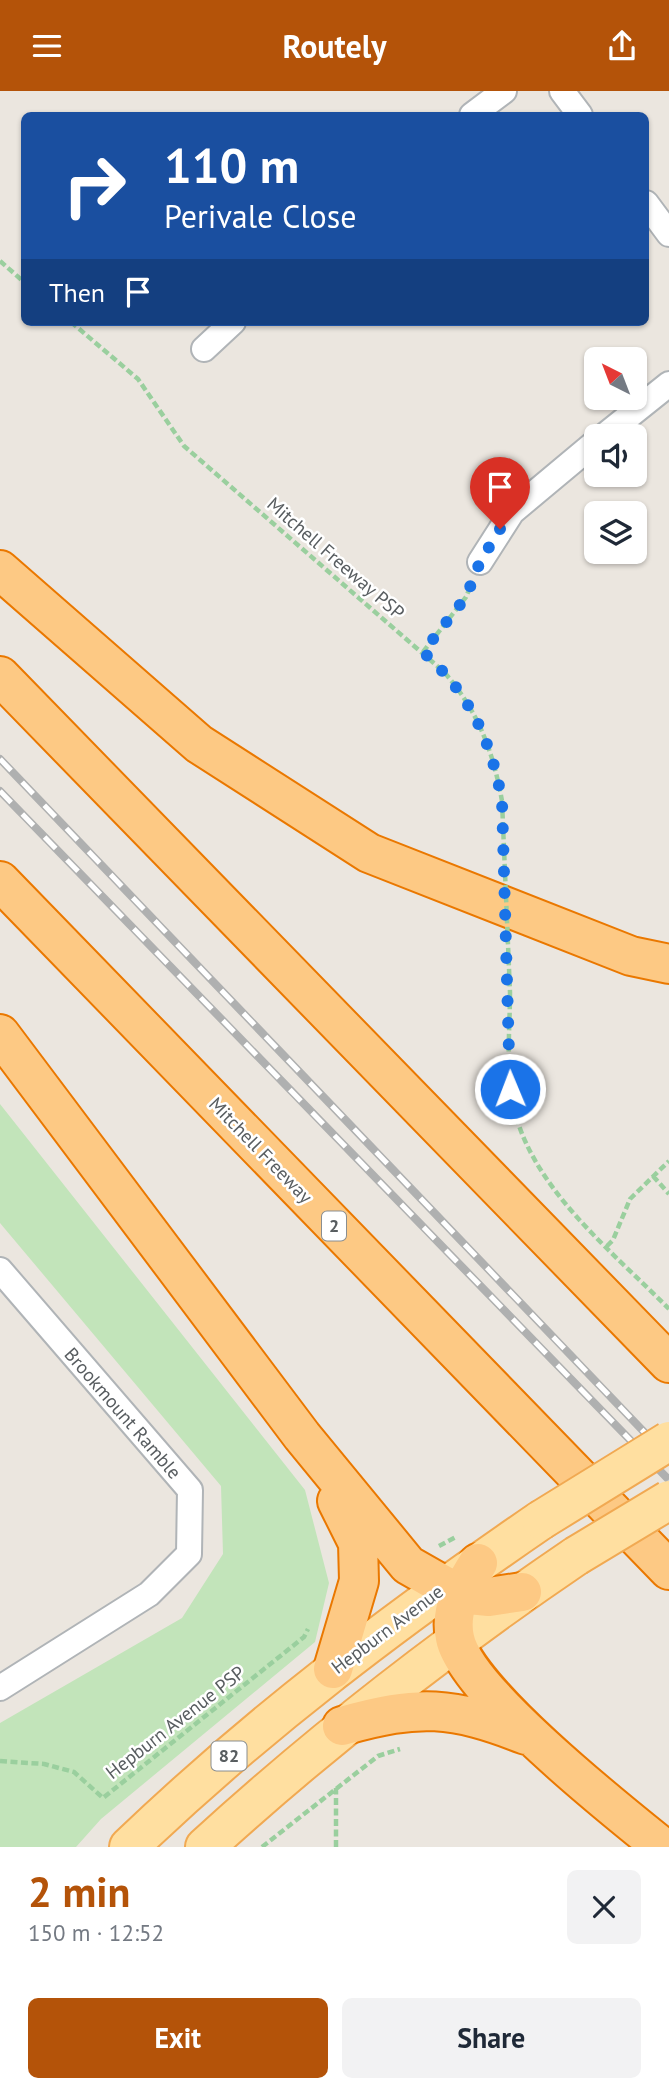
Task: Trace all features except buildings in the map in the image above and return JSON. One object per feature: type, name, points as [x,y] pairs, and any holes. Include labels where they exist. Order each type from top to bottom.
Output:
[{"type":"highway","points":[[0,570],[199,744],[369,853],[631,955],[669,964]]},
{"type":"highway","points":[[0,675],[669,1363]]},
{"type":"highway","name":"Mitchell Freeway","points":[[0,881],[669,1570]]},
{"type":"highway","points":[[0,1034],[302,1436],[408,1565],[461,1581],[489,1597],[522,1593]]},
{"type":"highway","points":[[302,1436],[358,1543],[359,1581],[333,1669]]},
{"type":"highway","points":[[461,1581],[453,1618],[455,1640],[466,1665],[597,1796],[662,1847]]},
{"type":"highway","points":[[342,1726],[392,1711],[440,1710],[478,1717],[538,1739]]},
{"type":"main road","name":"Hepburn Avenue","points":[[129,1847],[245,1742],[333,1669],[461,1581],[541,1520],[669,1441]]},
{"type":"main road","name":"82","points":[[205,1847],[342,1726],[455,1640],[576,1556],[669,1500]]},
{"type":"street","points":[[476,112],[504,91]]},
{"type":"street","points":[[562,91],[578,112]]},
{"type":"street","points":[[649,207],[669,234]]},
{"type":"street","points":[[204,349],[229,326]]},
{"type":"street","points":[[619,424],[669,384]]},
{"type":"street","points":[[480,562],[512,512],[584,452]]},
{"type":"street","name":"Brookmount Ramble","points":[[0,1270],[190,1490],[189,1554],[149,1594],[0,1688]]},
{"type":"path","points":[[0,261],[21,279]]},
{"type":"path","name":"Mitchell Freeway PSP","points":[[76,326],[138,379],[184,446],[423,652],[454,683],[478,720],[495,761],[502,801],[510,992],[510,1089],[523,1139],[549,1184],[669,1310]]},
{"type":"path","points":[[423,652],[466,597],[480,562]]},
{"type":"path","points":[[607,1246],[613,1240],[626,1205],[669,1161]]},
{"type":"path","points":[[653,1177],[669,1194]]},
{"type":"path","name":"Hepburn Avenue PSP","points":[[0,1761],[44,1764],[74,1772],[103,1798],[304,1637],[310,1626]]},
{"type":"path","points":[[262,1847],[378,1756],[413,1744]]},
{"type":"path","points":[[336,1847],[337,1788]]},
{"type":"green space","points":[[0,1104],[305,1490],[329,1583],[315,1642],[101,1819],[76,1847],[0,1847],[0,1723],[182,1618],[223,1554],[221,1486],[0,1223]]},
{"type":"railway","points":[[0,759],[669,1458]]},
{"type":"railway","points":[[0,791],[669,1480]]},
{"type":"route","points":[[500,529],[480,562],[466,597],[423,652],[463,695],[478,720],[495,761],[502,801],[510,992],[510,1089]]}]
